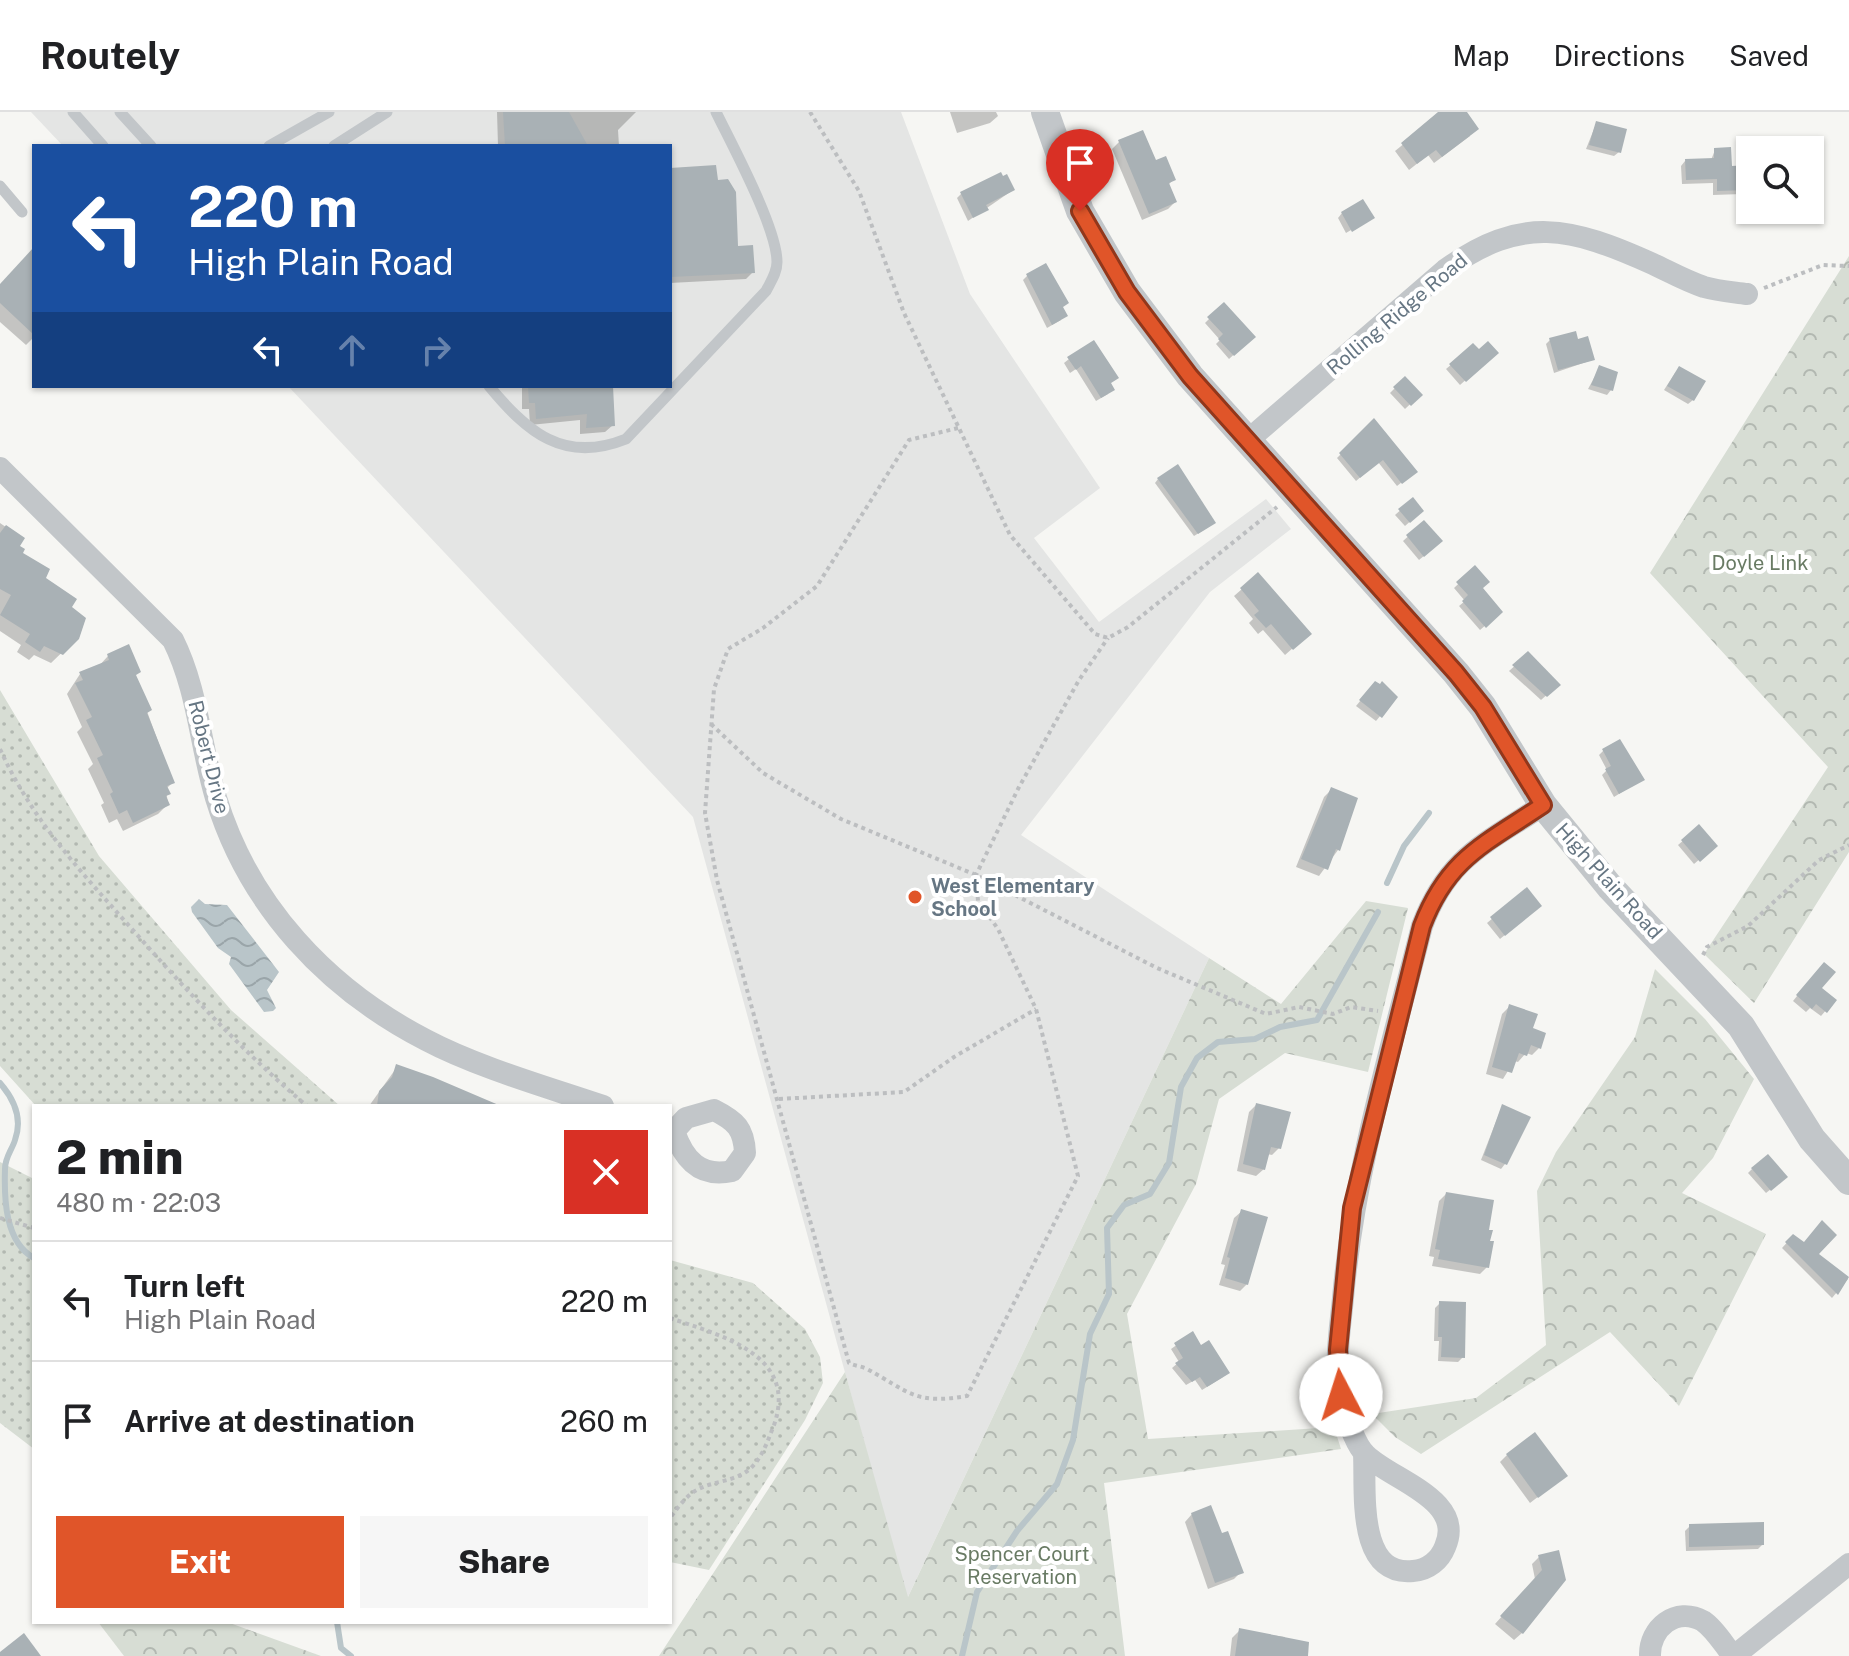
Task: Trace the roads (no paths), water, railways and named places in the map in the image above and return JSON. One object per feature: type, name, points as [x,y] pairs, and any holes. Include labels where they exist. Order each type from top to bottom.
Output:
[{"type":"street","name":"High Plain Road","points":[[1045,112],[1080,211],[1111,269],[1190,376],[1456,673],[1483,707],[1543,805],[1610,887],[1741,1026],[1812,1139],[1849,1181]]},
{"type":"street","name":"Rolling Ridge Road","points":[[1247,441],[1445,270],[1478,247],[1516,233],[1562,231],[1586,236],[1706,287],[1747,294]]},
{"type":"street","name":"Robert Drive","points":[[0,468],[173,640],[189,672],[216,797],[242,867],[295,943],[366,1005],[428,1041],[598,1104]]},
{"type":"street","points":[[1364,1454],[1441,1508],[1448,1524],[1448,1540],[1441,1556],[1428,1567],[1412,1571],[1395,1569],[1375,1553],[1369,1536],[1364,1454],[1341,1395],[1338,1350],[1352,1208],[1422,926],[1444,878],[1473,853],[1543,805]]},
{"type":"street","points":[[1650,1656],[1656,1632],[1667,1621],[1681,1616],[1695,1618],[1708,1625],[1734,1656],[1849,1564]]},
{"type":"lane","points":[[73,112],[101,144]]},
{"type":"lane","points":[[120,112],[149,144]]},
{"type":"lane","points":[[273,144],[329,112]]},
{"type":"lane","points":[[337,144],[387,112]]},
{"type":"lane","points":[[491,388],[521,424],[548,440],[575,448],[603,448],[626,439],[766,291],[775,274],[777,259],[767,226],[716,112]]},
{"type":"lane","points":[[0,186],[22,212]]},
{"type":"water","points":[[199,899],[205,904],[227,905],[279,972],[267,990],[276,1008],[273,1011],[264,1012],[229,964],[231,957],[218,948],[192,912],[191,907]]},
{"type":"waterway","points":[[1387,883],[1404,846],[1429,813]]},
{"type":"waterway","points":[[962,1656],[977,1592],[1017,1531],[1057,1484],[1073,1440],[1090,1334],[1109,1294],[1107,1228],[1124,1205],[1150,1194],[1169,1163],[1181,1087],[1197,1058],[1218,1042],[1255,1039],[1280,1027],[1317,1020],[1378,912]]},
{"type":"waterway","points":[[0,1083],[13,1102],[18,1124],[5,1165],[8,1219],[17,1242],[32,1257]]},
{"type":"waterway","points":[[337,1624],[341,1648],[351,1656]]},
{"type":"place","name":"West Elementary School","points":[[915,897]]},
{"type":"park label","name":"Doyle Link","points":[[1760,563]]},
{"type":"park label","name":"Spencer Court Reservation","points":[[1022,1566]]}]
